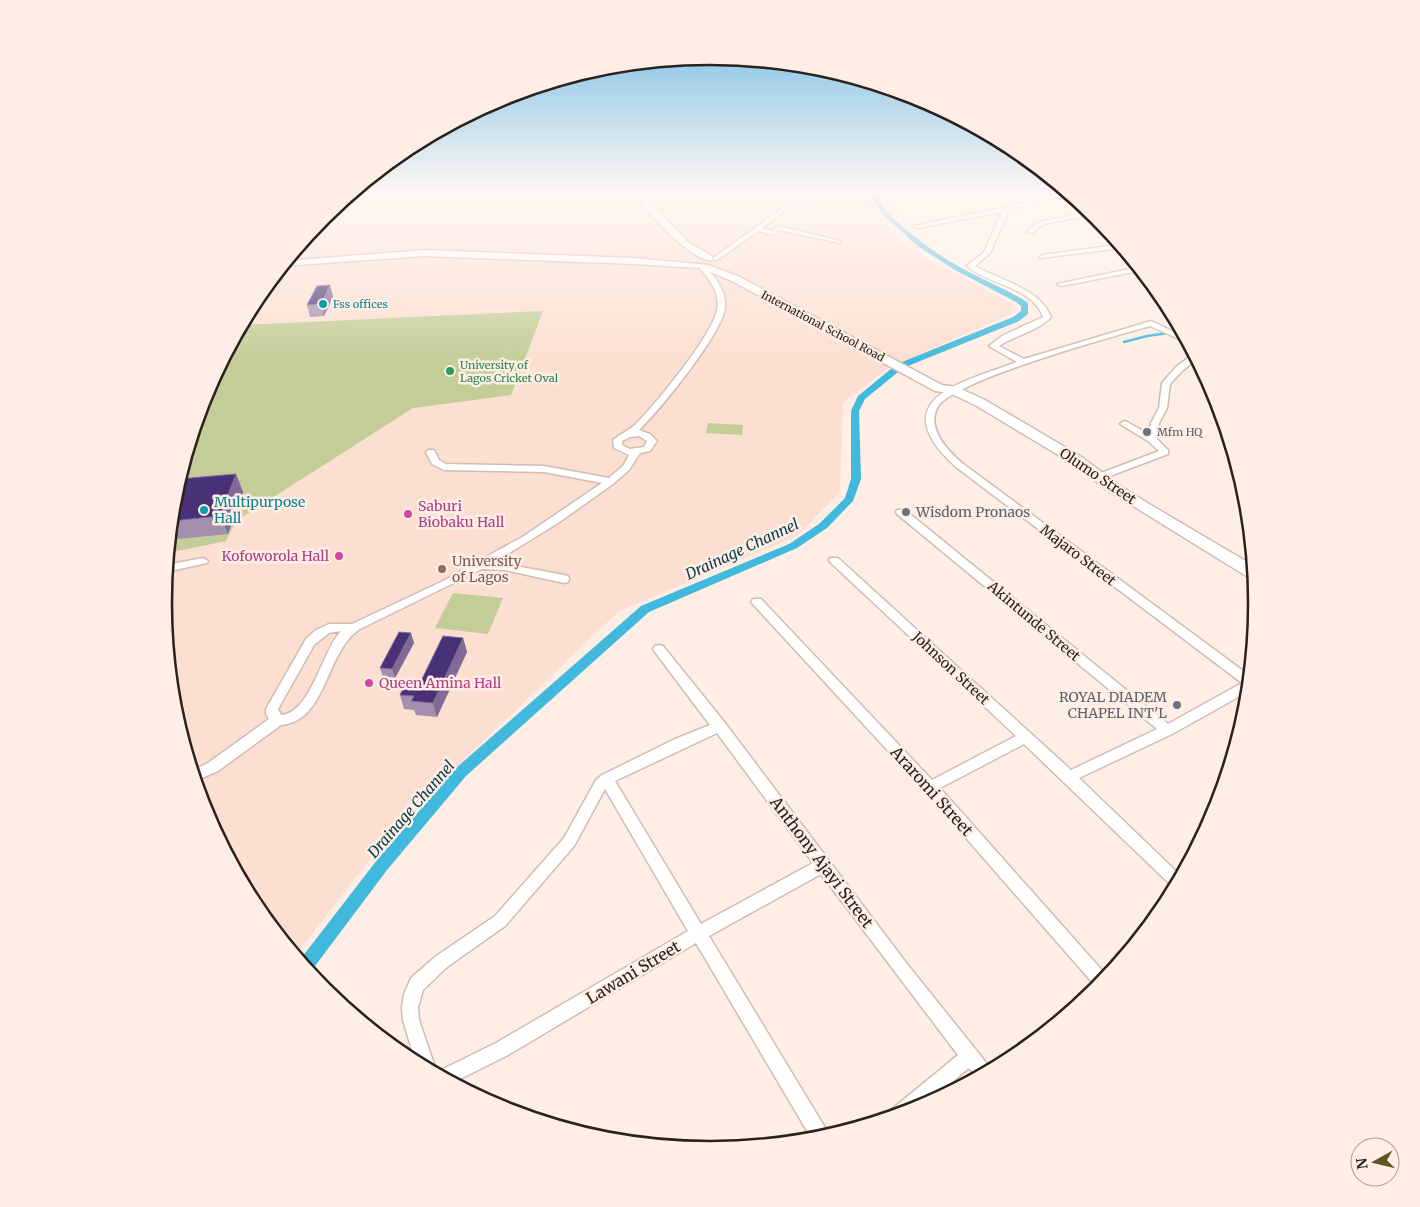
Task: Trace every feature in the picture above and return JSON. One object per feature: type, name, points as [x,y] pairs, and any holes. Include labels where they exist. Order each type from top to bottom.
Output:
[{"type":"street","points":[[296,259],[366,252],[433,250]]},
{"type":"street","points":[[453,250],[705,262]]},
{"type":"street","points":[[690,250],[705,262]]},
{"type":"street","points":[[631,433],[647,436],[652,441],[647,449],[636,452],[624,451],[616,443],[622,436],[640,427],[672,389],[718,320],[721,303],[713,278],[705,262],[692,250]]},
{"type":"street","points":[[293,263],[383,255],[431,254],[705,262],[723,250]]},
{"type":"street","points":[[988,250],[970,266],[1020,291],[1044,308],[1047,317],[1043,321],[1005,338],[993,346],[1024,362]]},
{"type":"street","points":[[1042,257],[1085,250]]},
{"type":"street","name":"International School Road","points":[[705,262],[897,362]]},
{"type":"street","name":"International School Road","points":[[705,262],[739,277],[946,387]]},
{"type":"street","points":[[1061,284],[1133,270]]},
{"type":"street","points":[[713,278],[727,275]]},
{"type":"street","name":"Majaro Street","points":[[1178,337],[1151,323],[946,387],[932,409],[931,416],[934,434],[945,453],[1243,680]]},
{"type":"street","points":[[1151,439],[1155,423],[1162,408],[1166,383],[1190,360]]},
{"type":"street","name":"Olumo Street","points":[[946,387],[981,403],[1075,459],[1144,506],[1247,569]]},
{"type":"street","points":[[1099,477],[1165,452],[1151,439],[1124,424]]},
{"type":"street","points":[[431,452],[435,462],[444,467],[544,469],[609,481]]},
{"type":"street","points":[[199,773],[213,767],[278,720],[286,720],[303,709],[312,697],[339,642],[354,628],[414,601],[481,566],[550,525],[626,468],[636,452]]},
{"type":"street","name":"Akintunde Street","points":[[901,512],[1167,730]]},
{"type":"street","name":"Johnson Street","points":[[834,560],[1069,777],[1173,878]]},
{"type":"street","points":[[173,567],[202,561]]},
{"type":"street","points":[[481,566],[505,567],[564,579]]},
{"type":"street","name":"Araromi Street","points":[[757,602],[930,787],[1098,977]]},
{"type":"street","points":[[278,720],[272,714],[272,708],[317,633],[332,627],[354,628]]},
{"type":"street","name":"Anthony Ajayi Street","points":[[659,649],[720,726],[823,866],[981,1069]]},
{"type":"street","points":[[1069,777],[1167,730],[1242,688]]},
{"type":"street","points":[[422,1058],[411,1020],[410,1007],[412,994],[417,984],[441,962],[500,921],[569,842],[586,813],[593,795],[607,779],[680,743],[720,726]]},
{"type":"street","points":[[930,787],[1026,737]]},
{"type":"street","points":[[607,779],[818,1131]]},
{"type":"street","name":"Lawani Street","points":[[449,1074],[511,1044],[699,933],[823,866]]},
{"type":"street","points":[[915,1101],[970,1056]]},
{"type":"shaded area","name":"University of Lagos","points":[[303,250],[913,250],[1014,305],[1013,313],[888,368],[843,403],[840,492],[797,536],[619,611],[398,823],[299,951],[262,903],[227,842],[212,810],[190,743],[176,674],[172,604],[176,533],[182,498],[200,430],[212,397],[244,334],[262,304]]},
{"type":"green space","points":[[543,311],[511,395],[413,408],[236,521],[226,541],[174,552],[182,498],[200,430],[212,397],[227,365],[250,325]]},
{"type":"green space","points":[[708,423],[743,425],[742,435],[706,433]]},
{"type":"green space","points":[[453,593],[503,598],[488,634],[435,628]]},
{"type":"building","points":[[330,285],[321,304],[307,305],[317,286]]},
{"type":"building","points":[[236,474],[220,516],[178,520],[187,478]]},
{"type":"building","points":[[399,632],[411,633],[392,669],[380,668]]},
{"type":"building","points":[[443,636],[463,638],[433,703],[411,701],[414,696],[400,695],[407,680],[421,681]]},
{"type":"waterway","name":"Drainage Channel","points":[[308,962],[382,865],[461,772],[645,609],[793,546],[823,526],[850,499],[856,479],[855,411],[861,398],[900,366],[1016,319],[1025,312],[1025,305],[1018,300],[974,278],[928,250]]},
{"type":"waterway","points":[[1124,342],[1175,332]]},
{"type":"place","name":"Fss offices","points":[[323,304]]},
{"type":"place","name":"University of Lagos Cricket Oval","points":[[450,371]]},
{"type":"place","name":"Mfm HQ","points":[[1147,432]]},
{"type":"place","name":"Multipurpose Hall","points":[[204,510]]},
{"type":"place","name":"Wisdom Pronaos","points":[[906,512]]},
{"type":"place","name":"Saburi Biobaku Hall","points":[[408,514]]},
{"type":"place","name":"Kofoworola Hall","points":[[339,556]]},
{"type":"place","name":"University of Lagos","points":[[442,569]]},
{"type":"place","name":"Queen Amina Hall","points":[[369,683]]},
{"type":"place","name":"ROYAL DIADEM CHAPEL INT'L","points":[[1177,705]]}]
